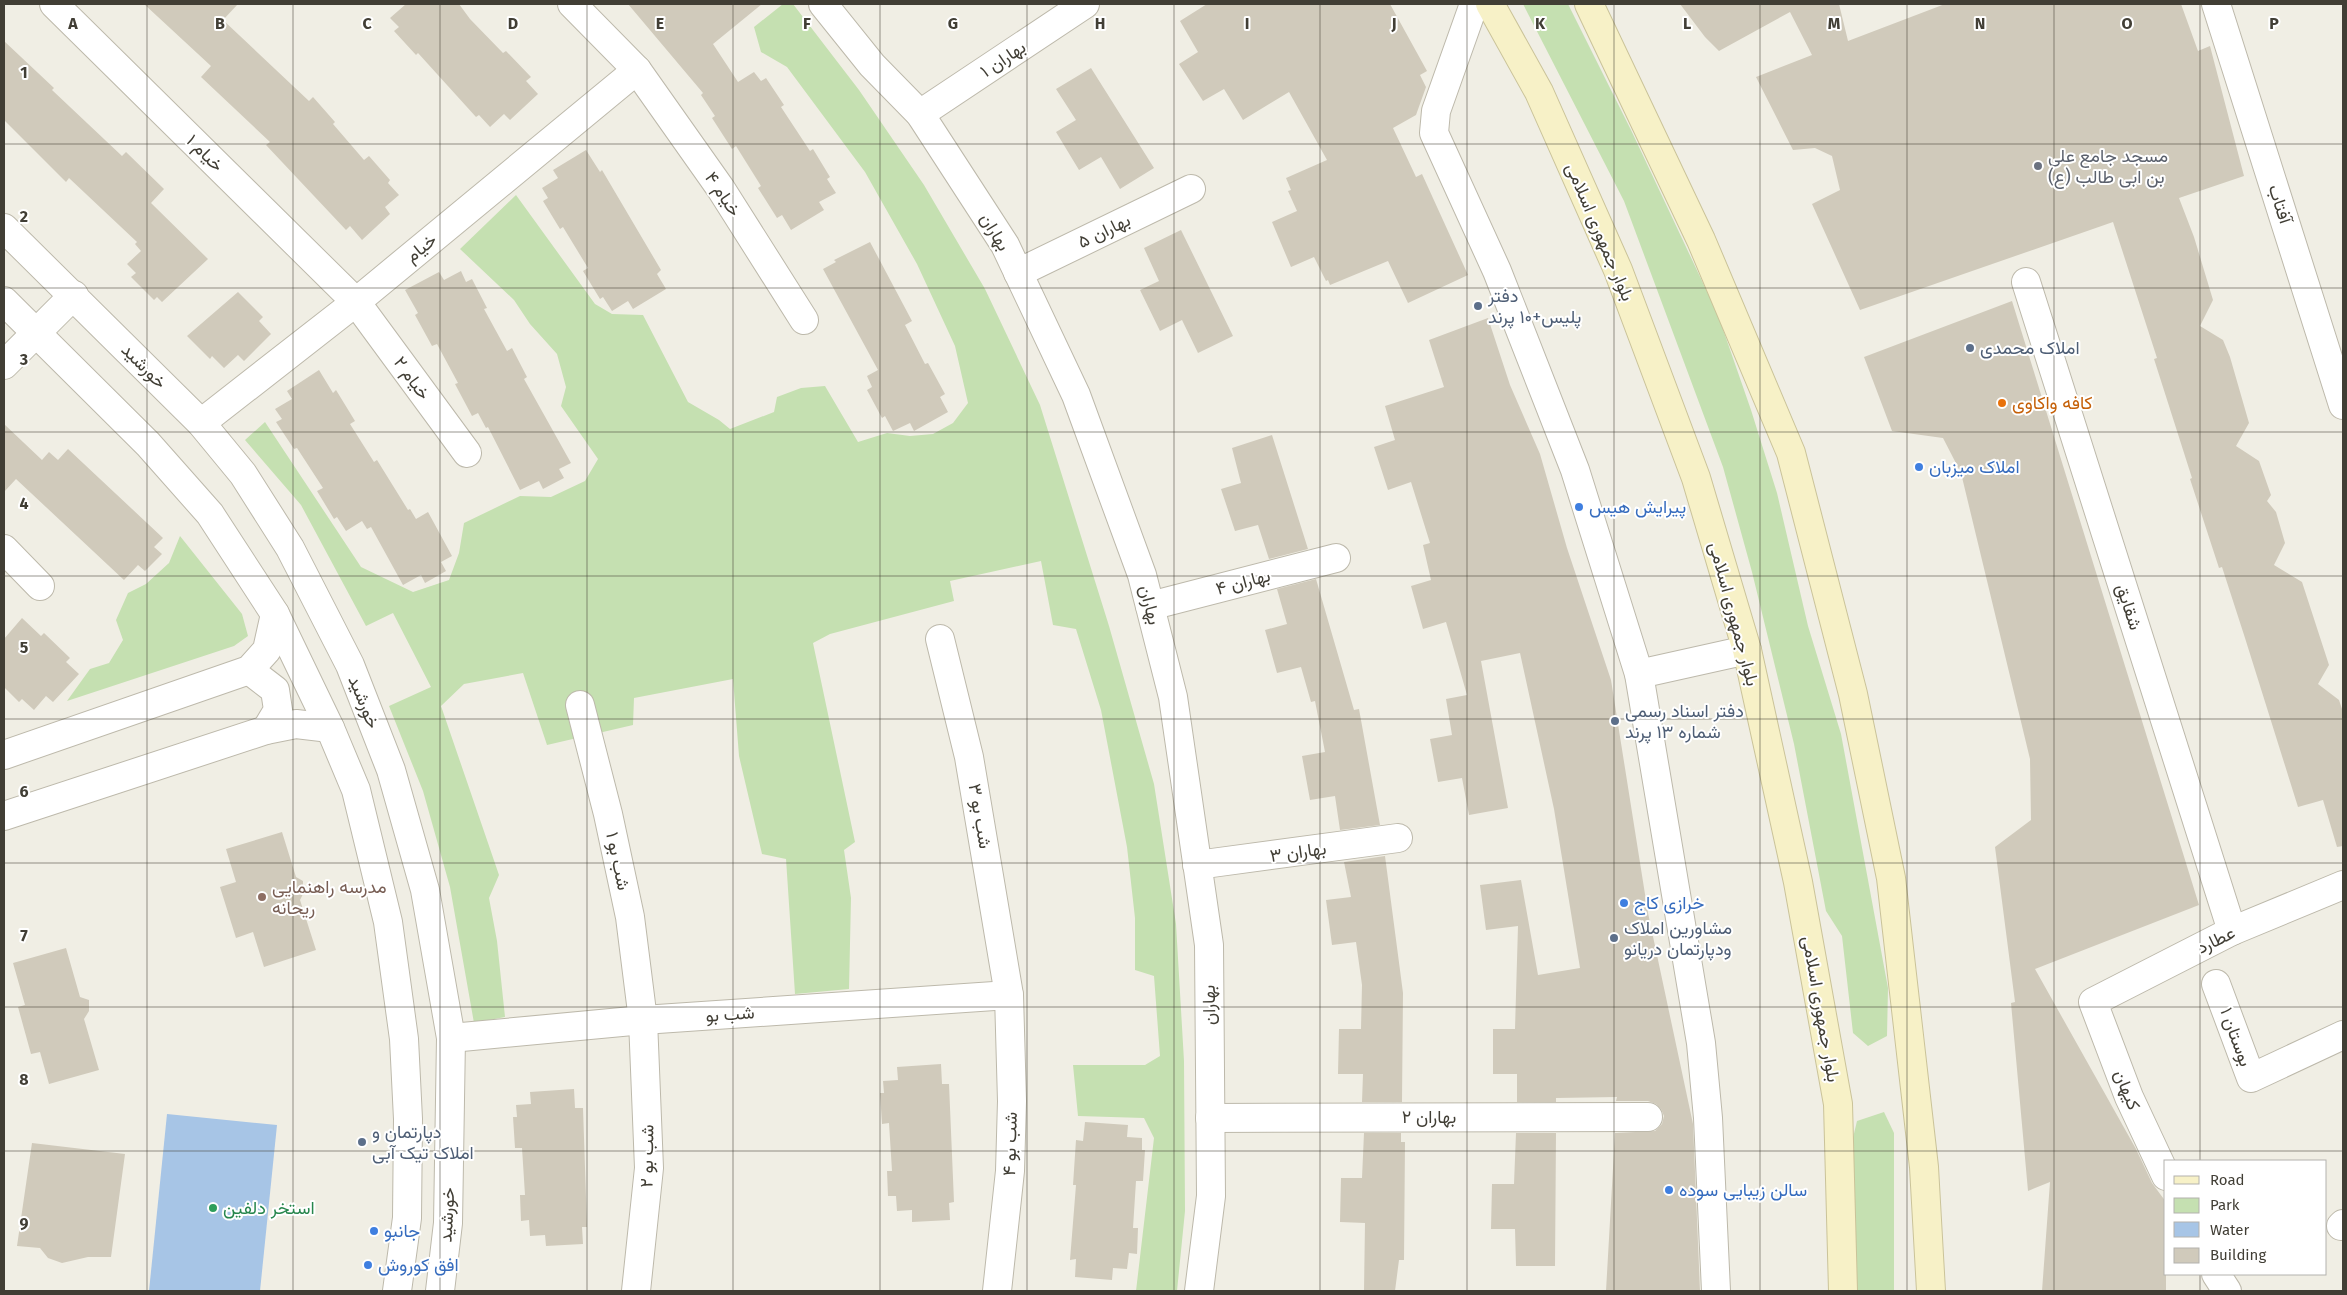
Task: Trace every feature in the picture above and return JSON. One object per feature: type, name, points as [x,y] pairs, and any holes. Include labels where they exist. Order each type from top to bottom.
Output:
[{"type":"main road","name":"بلوار جمهوری اسلامی","points":[[1490,4],[1539,92],[1618,270],[1696,478],[1747,650],[1798,882],[1838,1104],[1843,1291]]},
{"type":"main road","points":[[1589,4],[1701,240],[1792,453],[1853,694],[1891,878],[1924,1167],[1931,1291]]},
{"type":"street","name":"خیام ۱","points":[[54,4],[356,302]]},
{"type":"street","name":"خیام ۴","points":[[572,4],[637,70],[721,189],[804,320]]},
{"type":"street","name":"بهاران","points":[[823,4],[872,65],[920,114],[1004,245],[1076,395],[1142,575],[1173,697],[1208,945],[1211,1196],[1199,1291]]},
{"type":"street","name":"بهاران ۱","points":[[920,114],[1085,4]]},
{"type":"street","points":[[1474,4],[1436,111],[1434,133],[1497,271],[1575,470],[1639,674],[1701,1043],[1708,1118],[1716,1291]]},
{"type":"street","name":"آفتاب","points":[[2216,4],[2343,400]]},
{"type":"street","name":"خیام","points":[[201,423],[356,302],[637,70]]},
{"type":"street","name":"بهاران ۵","points":[[1018,273],[1190,189]]},
{"type":"street","name":"خورشید","points":[[4,228],[74,295],[201,423],[243,474],[290,548],[350,665],[392,770],[422,881],[451,1038],[448,1223],[440,1291]]},
{"type":"street","name":"شقایق","points":[[2026,282],[2232,931]]},
{"type":"street","points":[[4,365],[74,295]]},
{"type":"street","points":[[4,301],[148,444],[210,514],[275,614],[330,728],[356,790],[388,922],[404,1039],[408,1119],[406,1218],[397,1291]]},
{"type":"street","name":"خیام ۲","points":[[356,302],[467,453]]},
{"type":"street","points":[[4,549],[40,586]]},
{"type":"street","name":"بهاران ۴","points":[[1150,606],[1336,558]]},
{"type":"street","points":[[4,755],[249,670],[267,650],[275,614]]},
{"type":"street","name":"شب بو ۳","points":[[940,640],[969,757],[1009,996]]},
{"type":"street","points":[[1639,674],[1747,650]]},
{"type":"street","points":[[249,670],[275,690],[278,710],[266,730]]},
{"type":"street","name":"شب بو ۱","points":[[580,705],[608,814],[630,917],[643,1020]]},
{"type":"street","points":[[4,816],[266,730],[296,724],[330,728]]},
{"type":"street","name":"بهاران ۳","points":[[1197,865],[1398,838]]},
{"type":"street","name":"عطارد","points":[[2093,1002],[2232,931],[2343,885]]},
{"type":"street","name":"بوستان ۱","points":[[2216,984],[2251,1078],[2343,1035]]},
{"type":"street","name":"شب بو","points":[[451,1038],[643,1020],[1009,996]]},
{"type":"street","name":"شب بو ۴","points":[[997,1291],[1010,1171],[1012,1102],[1009,996]]},
{"type":"street","name":"کیهان","points":[[2093,1002],[2129,1098],[2164,1172]]},
{"type":"street","name":"شب بو ۲","points":[[636,1291],[649,1168],[643,1020]]},
{"type":"street","name":"بهاران ۲","points":[[1210,1118],[1648,1117]]},
{"type":"street","points":[[2217,1275],[2227,1291]]},
{"type":"green space","points":[[783,4],[793,4],[859,90],[924,185],[985,289],[1040,405],[1109,626],[1154,784],[1176,924],[1184,1061],[1185,1211],[1177,1291],[1136,1291],[1154,1138],[1144,1118],[1078,1116],[1073,1065],[1145,1065],[1160,1056],[1154,976],[1135,970],[1135,918],[1127,847],[1101,710],[1076,629],[1053,625],[1041,561],[950,581],[954,601],[830,634],[813,643],[855,842],[844,850],[851,898],[849,989],[795,994],[786,859],[762,854],[739,756],[733,679],[634,698],[633,725],[547,745],[523,673],[464,684],[441,706],[499,875],[489,898],[497,941],[505,1017],[474,1023],[450,887],[423,791],[389,706],[431,687],[393,613],[366,626],[301,505],[245,440],[265,422],[361,567],[413,592],[449,580],[459,553],[464,523],[520,496],[551,497],[585,481],[598,459],[561,406],[566,387],[557,354],[530,324],[514,300],[460,249],[516,195],[595,304],[612,314],[643,315],[688,402],[719,420],[730,429],[774,412],[777,397],[801,388],[825,386],[858,442],[887,433],[910,436],[933,434],[953,423],[968,403],[955,346],[917,264],[865,172],[787,67],[761,52],[754,27]]},
{"type":"green space","points":[[1523,4],[1568,4],[1631,130],[1718,315],[1751,410],[1777,493],[1808,626],[1841,734],[1888,988],[1887,1036],[1868,1046],[1853,1033],[1842,936],[1826,911],[1794,744],[1752,572],[1723,467],[1624,201]]},
{"type":"green space","points":[[180,536],[242,614],[248,636],[234,646],[67,701],[90,669],[109,663],[123,640],[116,620],[128,593],[146,584],[169,563]]},
{"type":"green space","points":[[1884,1112],[1894,1133],[1894,1291],[1853,1291],[1850,1150],[1857,1121]]},
{"type":"water","name":"استخر دلفین","points":[[167,1114],[277,1125],[260,1291],[149,1291]]},
{"type":"building","points":[[144,4],[238,4],[223,20],[309,101],[313,97],[364,160],[369,156],[390,180],[388,183],[399,195],[385,207],[390,214],[362,240],[350,226],[346,230],[266,145],[270,142],[201,77],[211,66]]},
{"type":"building","points":[[406,4],[459,4],[470,19],[503,53],[506,51],[531,77],[526,81],[538,94],[510,120],[504,114],[490,127],[479,115],[476,117],[418,53],[416,55],[394,31],[399,27],[390,18]]},
{"type":"building","points":[[628,4],[762,4],[713,44],[738,82],[754,72],[761,81],[766,78],[784,105],[781,107],[810,151],[813,149],[830,177],[827,179],[836,193],[819,202],[824,210],[791,230],[782,215],[777,218],[758,188],[761,186],[736,146],[732,149],[712,118],[715,116],[701,95],[703,93]]},
{"type":"building","points":[[1207,4],[1390,4],[1427,71],[1420,75],[1426,87],[1416,115],[1393,128],[1416,177],[1422,174],[1468,275],[1408,303],[1388,261],[1330,285],[1314,257],[1291,267],[1272,222],[1297,211],[1288,191],[1291,190],[1286,178],[1327,160],[1289,92],[1243,120],[1224,89],[1203,101],[1179,64],[1198,52],[1180,21]]},
{"type":"building","name":"مسجد جامع علی بن ابی طالب (ع)","points":[[1680,4],[1839,4],[1848,41],[1945,4],[2181,4],[2198,51],[2210,46],[2244,176],[2179,198],[2194,237],[2213,300],[2200,326],[2223,340],[2230,357],[2249,423],[2236,446],[2259,461],[2271,495],[2267,501],[2276,512],[2285,543],[2274,565],[2302,582],[2329,665],[2318,684],[2339,700],[2343,712],[2343,846],[2337,847],[2323,800],[2298,807],[2222,567],[2219,568],[2190,479],[2192,478],[2154,359],[2157,358],[2113,222],[1860,310],[1812,204],[1840,190],[1832,156],[1815,148],[1793,150],[1756,77],[1812,55],[1790,12],[1719,51],[1705,37]]},
{"type":"building","points":[[4,41],[54,88],[52,90],[122,156],[126,152],[164,189],[151,203],[208,259],[162,302],[157,297],[154,300],[131,277],[136,273],[127,264],[141,251],[135,244],[137,242],[69,178],[66,182],[4,120]]},
{"type":"building","points":[[1091,68],[1154,168],[1120,189],[1101,157],[1079,170],[1056,132],[1076,120],[1056,89]]},
{"type":"building","points":[[586,150],[600,172],[602,170],[661,270],[657,274],[666,289],[633,309],[628,301],[612,311],[603,297],[600,299],[583,271],[588,268],[563,227],[560,229],[543,201],[548,198],[542,188],[558,178],[553,170]]},
{"type":"building","points":[[1181,230],[1233,336],[1198,353],[1182,320],[1160,331],[1140,290],[1159,281],[1144,248]]},
{"type":"building","points":[[870,242],[912,321],[905,325],[925,364],[928,363],[945,394],[940,397],[948,412],[914,431],[910,423],[893,431],[885,416],[882,418],[867,390],[872,387],[867,376],[878,370],[823,269],[836,262],[834,260]]},
{"type":"building","points":[[461,271],[466,282],[472,279],[487,308],[484,309],[507,351],[512,348],[527,377],[524,379],[571,463],[559,469],[564,478],[543,489],[539,481],[520,490],[488,427],[486,428],[478,413],[472,416],[455,384],[458,383],[437,344],[432,346],[415,315],[418,313],[405,290],[439,272],[444,280]]},
{"type":"building","points":[[238,292],[263,317],[259,321],[271,334],[244,361],[238,355],[224,368],[212,356],[210,359],[187,336]]},
{"type":"building","points":[[2012,301],[2199,905],[2035,969],[2136,1149],[2152,1183],[2164,1199],[2164,1275],[2166,1275],[2166,1291],[2042,1291],[2050,1182],[2028,1191],[2011,1003],[2015,1002],[1995,847],[2031,820],[2030,759],[1961,473],[1943,438],[1892,431],[1864,357]]},
{"type":"building","points":[[1488,318],[1510,385],[1540,454],[1567,548],[1611,680],[1648,913],[1693,1124],[1700,1291],[1606,1291],[1615,1133],[1655,1131],[1662,1124],[1664,1116],[1661,1109],[1656,1104],[1648,1101],[1616,1101],[1617,1097],[1556,1098],[1556,1102],[1517,1102],[1517,1074],[1493,1074],[1493,1029],[1515,1029],[1518,926],[1486,930],[1480,885],[1521,880],[1538,975],[1580,968],[1554,809],[1520,653],[1481,661],[1508,808],[1469,815],[1462,778],[1438,782],[1430,739],[1452,735],[1446,699],[1467,695],[1446,622],[1423,629],[1411,586],[1431,580],[1423,545],[1430,543],[1411,482],[1388,490],[1374,447],[1395,440],[1385,406],[1444,387],[1429,340]]},
{"type":"building","points":[[319,370],[333,393],[336,390],[355,421],[350,424],[374,462],[377,460],[408,510],[410,509],[416,519],[428,512],[452,556],[441,562],[446,571],[425,583],[421,575],[403,585],[371,527],[367,529],[362,521],[346,531],[337,517],[334,519],[317,491],[323,488],[297,448],[294,449],[276,422],[282,419],[275,409],[292,399],[287,391]]},
{"type":"building","points":[[4,424],[42,460],[49,452],[58,460],[68,449],[163,538],[154,547],[162,554],[145,571],[138,565],[124,580],[16,479],[4,492]]},
{"type":"building","points":[[1272,435],[1308,549],[1269,559],[1258,525],[1235,531],[1221,489],[1241,483],[1232,448]]},
{"type":"building","points":[[1316,579],[1354,710],[1359,709],[1380,825],[1340,830],[1335,796],[1310,800],[1302,756],[1325,752],[1315,701],[1311,702],[1301,667],[1277,673],[1265,630],[1287,624],[1277,589]]},
{"type":"building","points":[[22,618],[41,636],[44,633],[70,658],[66,662],[79,674],[53,702],[46,696],[34,710],[22,699],[19,702],[4,687],[4,639]]},
{"type":"building","name":"مدرسه راهنمایی ریحانه","points":[[282,832],[296,877],[303,881],[303,894],[300,900],[316,950],[264,967],[253,932],[236,938],[220,887],[236,882],[226,849]]},
{"type":"building","points":[[1385,856],[1403,993],[1402,1102],[1362,1102],[1363,1074],[1338,1074],[1339,1029],[1361,1029],[1362,985],[1356,942],[1332,945],[1326,900],[1351,897],[1344,862]]},
{"type":"building","points":[[66,948],[80,997],[89,1000],[89,1011],[84,1019],[99,1070],[49,1084],[40,1052],[31,1054],[18,1007],[25,1005],[13,963]]},
{"type":"building","points":[[941,1064],[942,1084],[949,1084],[954,1202],[949,1203],[950,1220],[912,1222],[912,1210],[897,1211],[896,1196],[888,1196],[887,1171],[892,1171],[889,1123],[882,1124],[880,1093],[884,1093],[883,1081],[898,1080],[897,1067]]},
{"type":"building","points":[[574,1089],[575,1108],[583,1108],[587,1227],[582,1227],[583,1244],[546,1246],[545,1235],[530,1236],[529,1220],[521,1221],[520,1195],[525,1195],[522,1148],[515,1148],[513,1117],[517,1117],[516,1105],[531,1104],[530,1092]]},
{"type":"building","points":[[1085,1122],[1128,1125],[1127,1137],[1142,1138],[1142,1150],[1145,1150],[1143,1181],[1136,1181],[1133,1228],[1138,1228],[1137,1254],[1129,1253],[1127,1269],[1113,1268],[1112,1280],[1075,1277],[1076,1259],[1070,1260],[1076,1185],[1073,1185],[1076,1140],[1083,1141]]},
{"type":"building","points":[[1364,1133],[1401,1133],[1401,1142],[1405,1142],[1404,1260],[1399,1260],[1395,1291],[1364,1291],[1365,1223],[1340,1222],[1341,1178],[1362,1178]]},
{"type":"building","points":[[1516,1133],[1556,1133],[1555,1266],[1516,1266],[1515,1229],[1491,1229],[1492,1184],[1514,1184]]},
{"type":"building","points":[[32,1143],[125,1154],[111,1257],[88,1257],[62,1263],[48,1258],[40,1248],[17,1246]]},
{"type":"place","name":"مسجد جامع علی بن ابی طالب (ع)","points":[[2038,166]]},
{"type":"place","name":"دفتر پلیس+۱۰ پرند","points":[[1478,306]]},
{"type":"place","name":"املاک محمدی","points":[[1970,348]]},
{"type":"place","name":"کافه واکاوی","points":[[2002,403]]},
{"type":"place","name":"املاک میزبان","points":[[1919,467]]},
{"type":"place","name":"پیرایش هیس","points":[[1579,507]]},
{"type":"place","name":"دفتر اسناد رسمی شماره ۱۳ پرند","points":[[1615,721]]},
{"type":"place","name":"مدرسه راهنمایی ریحانه","points":[[262,897]]},
{"type":"place","name":"خرازی کاج","points":[[1624,903]]},
{"type":"place","name":"مشاورین املاک ودپارتمان دریانو","points":[[1614,938]]},
{"type":"place","name":"دپارتمان و املاک تیک آبی","points":[[362,1142]]},
{"type":"place","name":"سالن زیبایی سوده","points":[[1669,1190]]},
{"type":"place","name":"استخر دلفین","points":[[213,1208]]},
{"type":"place","name":"جانبو","points":[[374,1231]]},
{"type":"place","name":"افق کوروش","points":[[368,1265]]}]
